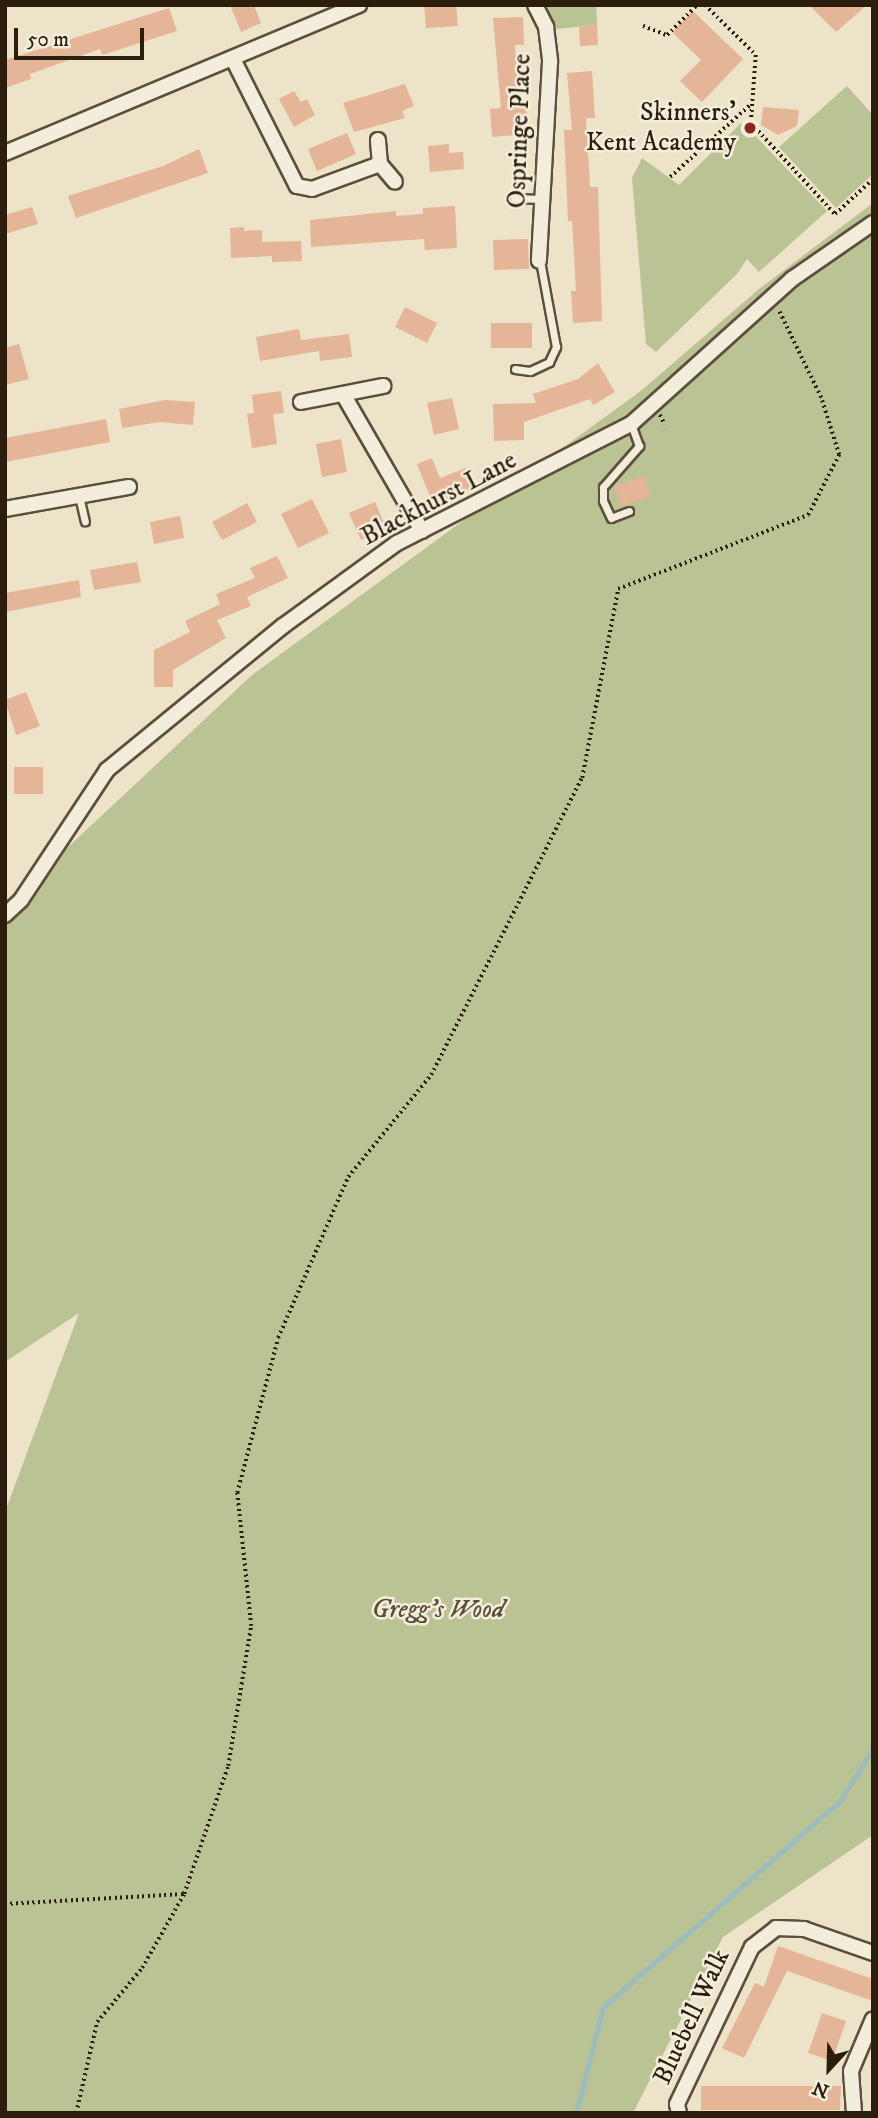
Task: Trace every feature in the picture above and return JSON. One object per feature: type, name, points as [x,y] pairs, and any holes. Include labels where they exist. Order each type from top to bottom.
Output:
[{"type":"street","points":[[5,153],[233,61],[337,10],[359,5]]},
{"type":"street","name":"Ospringe Place","points":[[535,5],[546,27],[550,62],[541,199],[540,261]]},
{"type":"street","points":[[233,61],[297,186],[312,189],[380,164]]},
{"type":"street","points":[[378,140],[380,164],[395,182]]},
{"type":"street","name":"Blackhurst Lane","points":[[5,915],[21,900],[107,770],[283,626],[397,543],[631,424],[773,297],[873,223]]},
{"type":"street","points":[[301,402],[383,386]]},
{"type":"street","points":[[343,394],[422,531]]},
{"type":"street","points":[[5,509],[129,487]]},
{"type":"street","name":"Bluebell Walk","points":[[678,2113],[677,2104],[752,1947],[776,1928],[804,1929],[873,1953]]},
{"type":"street","points":[[853,2113],[851,2071],[873,2019]]},
{"type":"lane","points":[[514,198],[541,199]]},
{"type":"lane","points":[[515,369],[530,371],[550,362],[556,348],[540,261]]},
{"type":"lane","points":[[629,511],[611,518],[603,502],[603,487],[639,446],[631,424]]},
{"type":"lane","points":[[79,496],[85,522]]},
{"type":"path","points":[[643,26],[667,36],[696,5]]},
{"type":"path","points":[[705,5],[756,55],[751,123],[835,214],[873,179]]},
{"type":"path","points":[[670,177],[752,102]]},
{"type":"path","points":[[76,2113],[97,2022],[142,1968],[184,1894],[228,1766],[251,1626],[237,1493],[278,1338],[348,1177],[431,1075],[582,778],[618,589],[808,515],[839,455],[821,398],[773,297]]},
{"type":"path","points":[[5,1904],[184,1894]]},
{"type":"green space","points":[[546,5],[596,5],[597,25],[557,29]]},
{"type":"green space","points":[[847,86],[873,115],[873,174],[836,208],[779,147]]},
{"type":"green space","points":[[742,122],[827,211],[759,272],[747,259],[737,274],[656,352],[646,344],[632,178],[642,158],[679,185]]},
{"type":"green space","name":"Gregg's Wood","points":[[873,203],[873,1835],[723,1937],[633,2113],[5,2113],[5,1512],[79,1313],[5,1362],[5,906],[252,675],[642,390],[759,289]]},
{"type":"building","points":[[230,5],[254,5],[261,23],[241,32]]},
{"type":"building","points":[[424,5],[456,5],[458,26],[426,28]]},
{"type":"building","points":[[809,5],[867,5],[836,32]]},
{"type":"building","points":[[169,8],[177,31],[102,55],[100,49],[30,74],[31,79],[5,88],[5,60]]},
{"type":"building","points":[[693,11],[743,59],[702,102],[680,81],[701,60],[672,32]]},
{"type":"building","points":[[523,17],[524,45],[515,45],[519,107],[526,106],[528,134],[492,137],[490,109],[501,108],[493,18]]},
{"type":"building","points":[[597,25],[598,45],[580,46],[579,27]]},
{"type":"building","points":[[592,71],[595,118],[586,118],[590,187],[598,187],[602,321],[573,323],[571,291],[576,291],[572,221],[568,221],[564,130],[572,130],[567,73]]},
{"type":"building","points":[[405,84],[414,106],[402,111],[405,118],[354,132],[343,103]]},
{"type":"building","points":[[294,91],[301,102],[307,99],[315,115],[294,127],[279,99]]},
{"type":"building","points":[[763,107],[799,110],[797,126],[778,135],[761,125]]},
{"type":"building","points":[[347,133],[356,154],[317,171],[308,149]]},
{"type":"building","points":[[449,144],[449,153],[463,152],[464,169],[430,172],[428,146]]},
{"type":"building","points":[[199,149],[208,173],[76,218],[68,196],[163,166]]},
{"type":"building","points":[[455,206],[457,248],[425,250],[424,239],[311,247],[310,220],[396,211],[396,216],[423,214],[423,208]]},
{"type":"building","points":[[32,207],[38,224],[5,234],[5,215]]},
{"type":"building","points":[[244,227],[244,231],[262,230],[262,242],[301,241],[302,261],[272,262],[272,256],[231,258],[230,228]]},
{"type":"building","points":[[528,239],[529,269],[494,270],[493,240]]},
{"type":"building","points":[[405,307],[437,323],[427,343],[395,327]]},
{"type":"building","points":[[491,323],[532,323],[532,348],[491,348]]},
{"type":"building","points":[[299,329],[301,340],[349,334],[352,357],[320,361],[319,351],[260,361],[256,337]]},
{"type":"building","points":[[19,344],[29,379],[5,385],[5,348]]},
{"type":"building","points":[[598,363],[615,392],[593,405],[590,399],[524,422],[524,440],[494,441],[493,404],[536,403],[533,394],[578,379]]},
{"type":"building","points":[[281,391],[284,413],[273,414],[277,444],[252,448],[247,414],[254,413],[252,395]]},
{"type":"building","points":[[452,398],[459,429],[434,435],[427,403]]},
{"type":"building","points":[[165,400],[195,402],[193,425],[160,422],[122,428],[119,409]]},
{"type":"building","points":[[106,419],[110,442],[5,462],[5,438]]},
{"type":"building","points":[[341,439],[347,472],[322,477],[316,444]]},
{"type":"building","points":[[432,458],[440,478],[466,468],[474,488],[433,504],[417,464]]},
{"type":"building","points":[[644,476],[651,496],[621,506],[614,486]]},
{"type":"building","points":[[312,499],[329,533],[298,548],[281,514]]},
{"type":"building","points":[[375,502],[387,530],[361,540],[349,513]]},
{"type":"building","points":[[247,503],[257,522],[222,540],[212,522]]},
{"type":"building","points":[[180,516],[184,538],[154,544],[150,522]]},
{"type":"building","points":[[277,556],[288,578],[247,597],[251,606],[217,620],[226,638],[173,670],[173,687],[154,687],[154,650],[190,632],[185,621],[220,604],[216,594],[255,578],[250,568]]},
{"type":"building","points":[[137,562],[141,582],[94,590],[90,570]]},
{"type":"building","points":[[79,580],[81,597],[5,612],[5,593]]},
{"type":"building","points":[[26,692],[40,726],[16,735],[5,700]]},
{"type":"building","points":[[14,767],[43,767],[43,794],[14,794]]},
{"type":"building","points":[[778,1946],[873,1979],[873,2001],[787,1971],[744,2058],[722,2048],[755,1983],[764,1987]]},
{"type":"building","points":[[822,2013],[846,2021],[832,2061],[808,2053]]},
{"type":"building","points":[[701,2086],[841,2086],[840,2110],[701,2110]]},
{"type":"waterway","points":[[576,2113],[603,2007],[839,1802],[873,1749]]},
{"type":"place","name":"Skinners' Kent Academy","points":[[750,128]]}]
